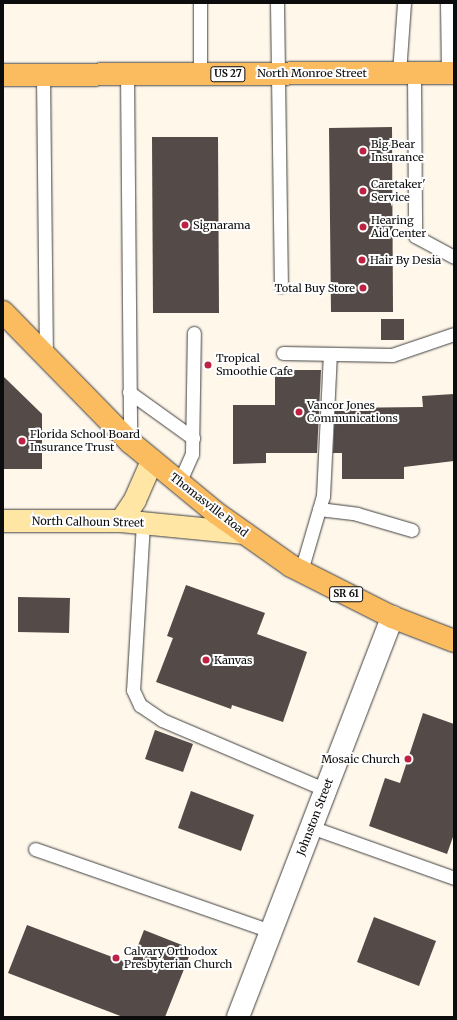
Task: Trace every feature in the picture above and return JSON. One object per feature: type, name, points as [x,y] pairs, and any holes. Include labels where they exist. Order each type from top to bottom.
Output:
[{"type":"main road","name":"North Monroe Street","points":[[3,75],[451,73]]},
{"type":"main road","name":"Thomasville Road","points":[[3,312],[130,442],[179,483],[244,533],[301,571],[392,617],[454,641]]},
{"type":"street","points":[[121,521],[135,500],[152,461]]},
{"type":"street","name":"North Calhoun Street","points":[[3,521],[121,521],[244,533]]},
{"type":"street","name":"Johnston Street","points":[[238,1017],[392,617]]},
{"type":"lane","points":[[200,3],[200,74]]},
{"type":"lane","points":[[277,3],[281,286]]},
{"type":"lane","points":[[404,3],[406,73],[415,236],[454,257]]},
{"type":"lane","points":[[447,3],[451,73]]},
{"type":"lane","points":[[43,74],[46,355]]},
{"type":"lane","points":[[127,74],[130,442]]},
{"type":"lane","points":[[179,483],[192,454],[194,333]]},
{"type":"lane","points":[[283,353],[392,355],[454,334]]},
{"type":"lane","points":[[301,571],[323,496],[330,354]]},
{"type":"lane","points":[[129,392],[193,438]]},
{"type":"lane","points":[[319,509],[357,514],[412,530]]},
{"type":"lane","points":[[143,523],[133,690],[140,705],[162,720],[326,790]]},
{"type":"lane","points":[[311,827],[454,878]]},
{"type":"lane","points":[[35,849],[271,931]]},
{"type":"building","points":[[392,127],[393,312],[331,312],[329,128]]},
{"type":"building","name":"Signarama","points":[[152,137],[218,137],[219,313],[153,313]]},
{"type":"building","points":[[381,319],[404,319],[404,340],[381,340]]},
{"type":"building","name":"Vancor Jones Communications","points":[[275,370],[321,370],[317,453],[266,453],[266,463],[233,464],[233,405],[275,405]]},
{"type":"building","name":"Florida School Board Insurance Trust","points":[[3,376],[42,414],[42,469],[3,469]]},
{"type":"building","points":[[454,394],[454,461],[404,467],[404,479],[342,479],[342,453],[333,453],[335,408],[423,407],[422,396]]},
{"type":"building","name":"Kanvas","points":[[186,585],[265,613],[257,634],[307,652],[283,722],[232,705],[231,709],[156,682],[173,638],[167,636]]},
{"type":"building","points":[[18,597],[70,598],[69,633],[18,632]]},
{"type":"building","points":[[423,713],[454,724],[454,834],[447,854],[369,826],[385,778],[400,783]]},
{"type":"building","points":[[155,730],[193,744],[183,772],[145,759]]},
{"type":"building","points":[[191,791],[254,815],[241,851],[178,828]]},
{"type":"building","points":[[374,917],[436,941],[419,986],[357,962]]},
{"type":"building","points":[[27,925],[131,964],[144,930],[192,949],[165,1017],[123,1017],[8,973]]},
{"type":"place","name":"Big Bear Insurance","points":[[363,151]]},
{"type":"place","name":"Caretaker' Service","points":[[363,191]]},
{"type":"place","name":"Signarama","points":[[185,225]]},
{"type":"place","name":"Hearing Aid Center","points":[[363,227]]},
{"type":"place","name":"Hair By Desia","points":[[362,260]]},
{"type":"place","name":"Total Buy Store","points":[[363,288]]},
{"type":"place","name":"Tropical Smoothie Cafe","points":[[208,365]]},
{"type":"place","name":"Vancor Jones Communications","points":[[299,412]]},
{"type":"place","name":"Florida School Board Insurance Trust","points":[[22,441]]},
{"type":"place","name":"Kanvas","points":[[206,660]]},
{"type":"place","name":"Mosaic Church","points":[[408,759]]},
{"type":"place","name":"Calvary Orthodox Presbyterian Church","points":[[116,958]]}]
